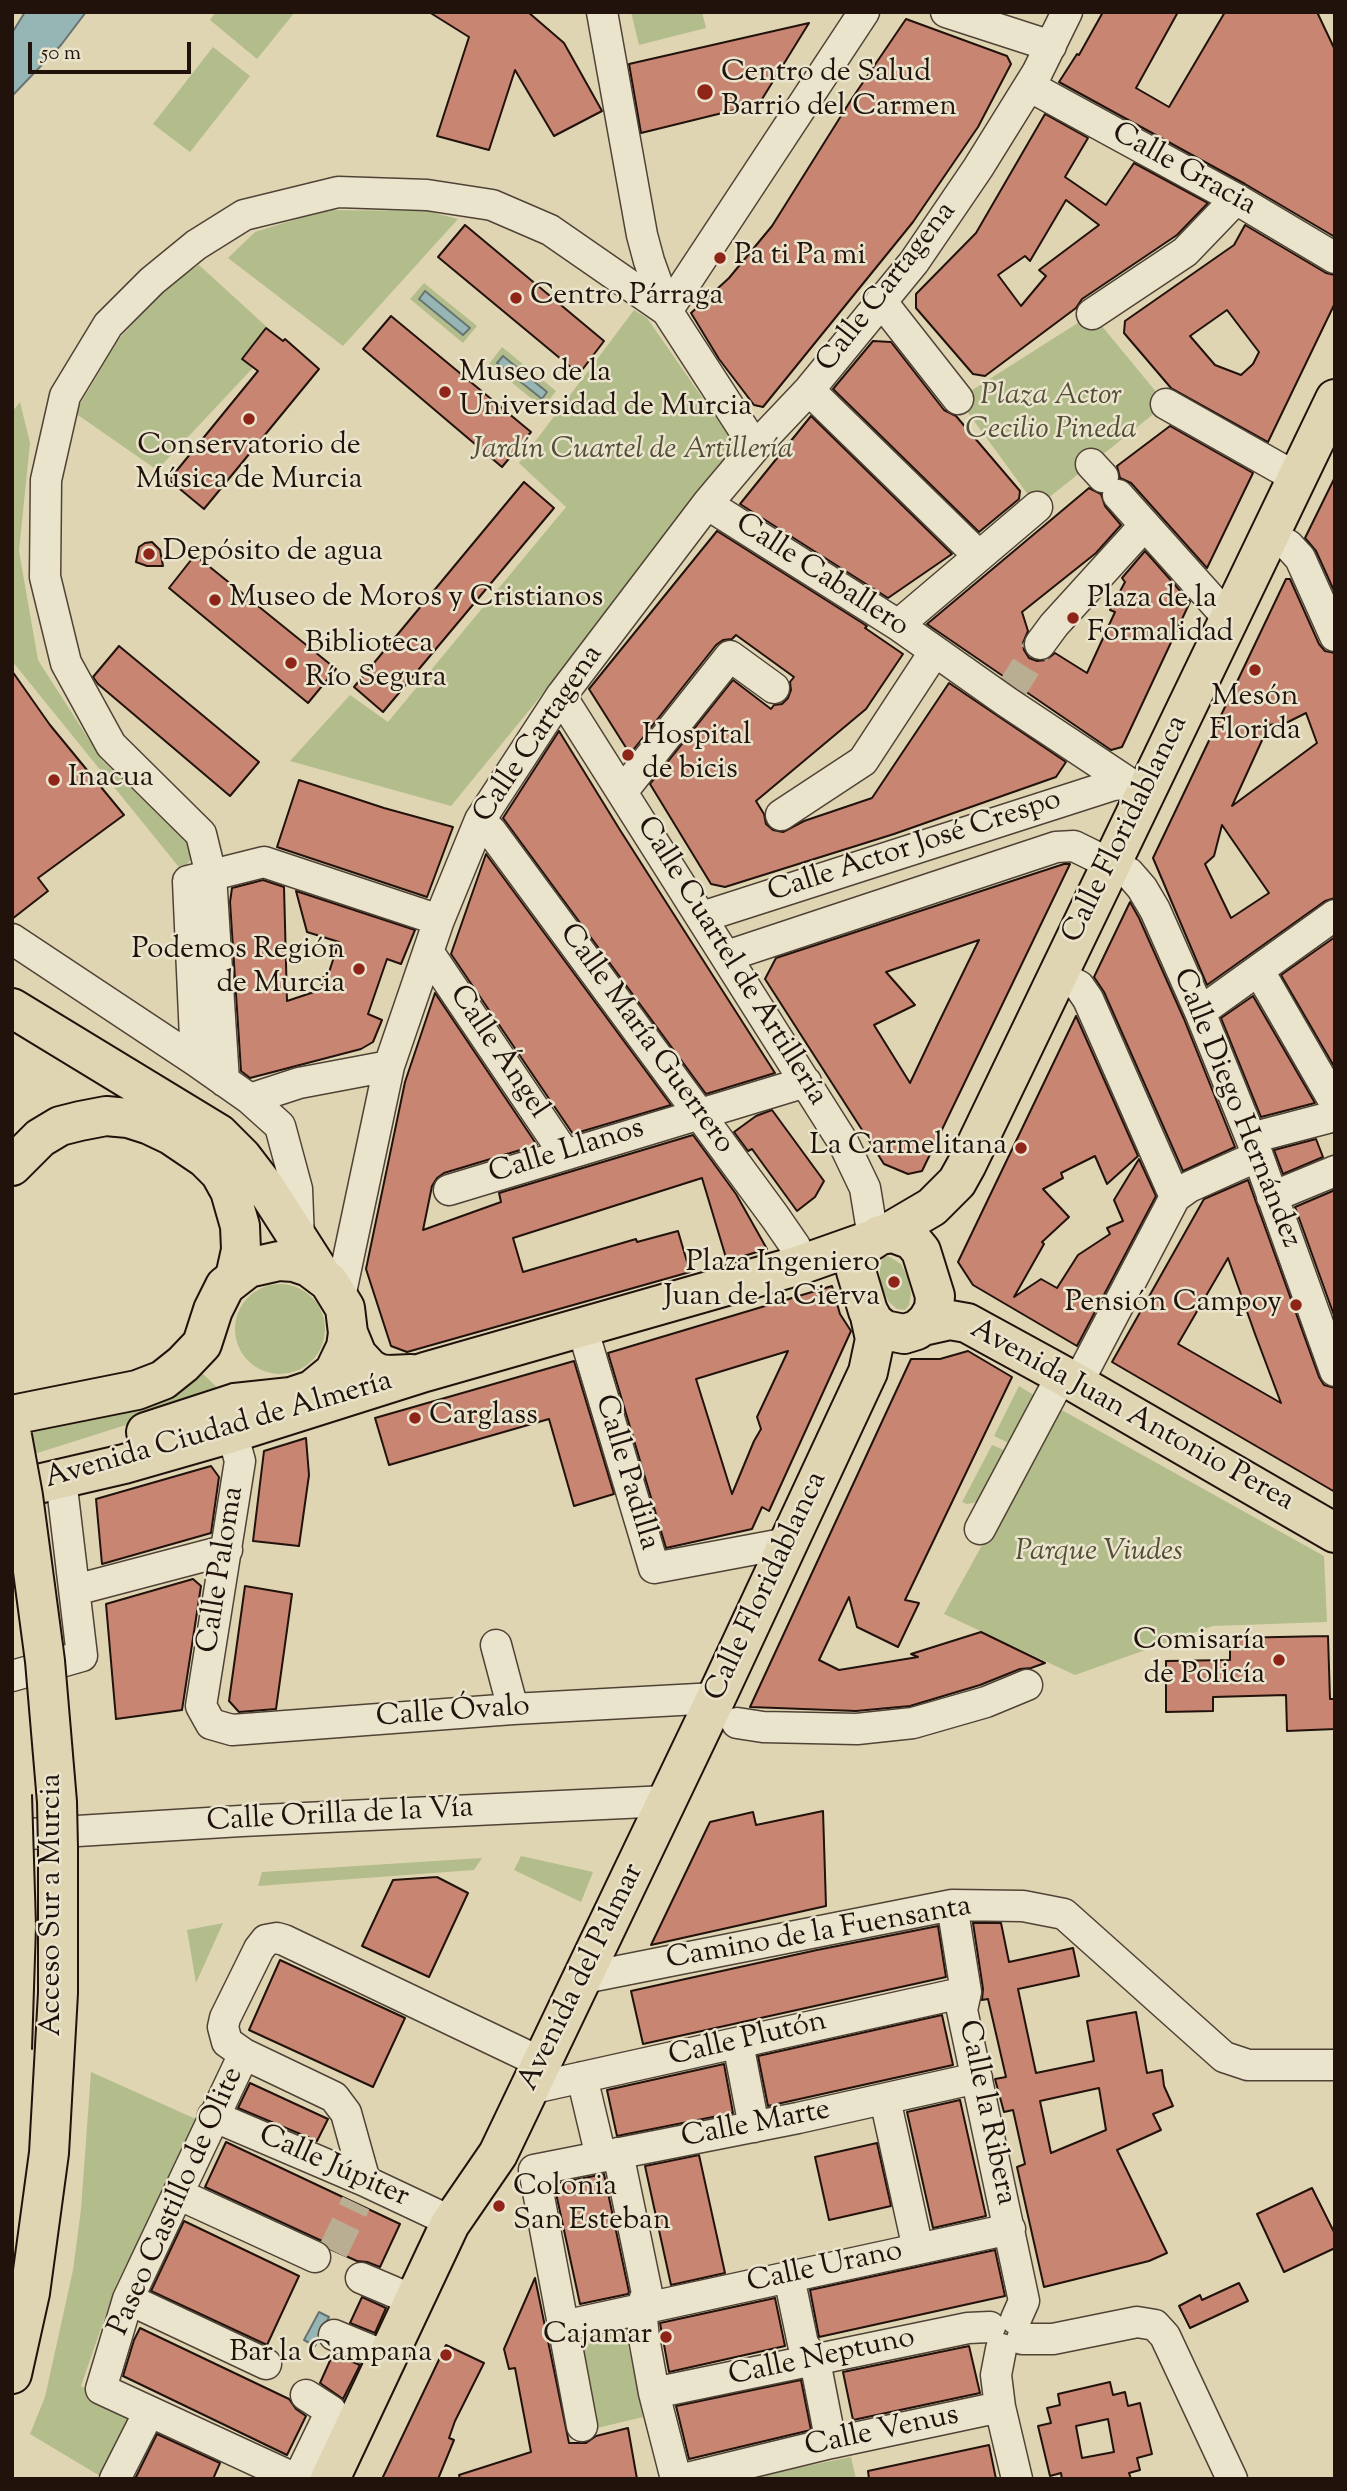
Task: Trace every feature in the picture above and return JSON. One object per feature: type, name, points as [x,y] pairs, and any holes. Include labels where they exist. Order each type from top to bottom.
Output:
[{"type":"main road","name":"Calle Floridablanca","points":[[871,1246],[932,1207],[961,1176],[1111,863],[1138,787],[1229,619],[1335,399]]},
{"type":"main road","points":[[12,1008],[219,1134],[242,1157],[265,1187],[337,1302],[346,1347],[334,1372],[312,1390],[291,1397],[235,1403],[12,1478]]},
{"type":"main road","points":[[12,1166],[40,1138],[60,1126],[80,1121],[106,1116],[128,1118],[172,1135],[205,1158],[220,1173],[230,1191],[240,1226],[241,1250],[235,1277]]},
{"type":"main road","points":[[906,1237],[923,1255],[935,1302],[931,1315],[915,1330],[897,1334],[884,1331],[870,1316],[871,1246],[906,1237]]},
{"type":"main road","name":"Avenida Ciudad de Almería","points":[[12,1490],[124,1464],[425,1372],[871,1246]]},
{"type":"main road","points":[[12,1415],[137,1390],[163,1380],[202,1345],[218,1298],[235,1277],[248,1268],[279,1261],[301,1265],[337,1302]]},
{"type":"main road","name":"Avenida Ciudad de Almería","points":[[337,1302],[357,1355],[370,1369],[389,1375],[425,1372]]},
{"type":"main road","name":"Calle Floridablanca","points":[[868,1373],[875,1339],[870,1316]]},
{"type":"main road","name":"Avenida Juan Antonio Perea","points":[[915,1330],[942,1320],[961,1321],[1070,1379],[1335,1532]]},
{"type":"main road","name":"Calle Floridablanca","points":[[667,1801],[726,1711],[788,1543],[868,1373],[890,1345],[915,1330]]},
{"type":"main road","name":"Acceso Sur a Murcia","points":[[12,1436],[23,1496],[45,1661],[57,1802],[59,1934],[49,2153],[30,2293],[12,2374]]},
{"type":"main road","name":"Acceso Sur a Murcia","points":[[12,1795],[16,1926],[12,2049]]},
{"type":"main road","name":"Avenida del Palmar","points":[[330,2479],[452,2222],[498,2154],[667,1801]]},
{"type":"main road","name":"Avenida del Palmar","points":[[359,2479],[474,2235],[498,2154]]},
{"type":"street","points":[[602,12],[642,235],[667,311],[755,447]]},
{"type":"street","points":[[667,311],[864,12]]},
{"type":"street","points":[[946,12],[1051,46]]},
{"type":"street","name":"Calle Cartagena","points":[[337,1302],[389,1066],[439,920],[480,820],[561,696],[707,504],[755,447],[809,390],[938,228],[1029,86],[1067,12]]},
{"type":"street","name":"Calle Gracia","points":[[1029,86],[1236,199],[1335,258]]},
{"type":"street","points":[[195,1060],[201,834],[111,745],[66,663],[46,577],[46,480],[65,396],[108,325],[152,281],[196,244],[244,215],[338,192],[427,195],[492,205],[550,230],[667,311]]},
{"type":"street","points":[[1092,314],[1185,252],[1236,199]]},
{"type":"street","points":[[881,301],[958,399]]},
{"type":"street","points":[[809,390],[979,556]]},
{"type":"street","points":[[1166,404],[1297,478]]},
{"type":"street","points":[[1104,479],[1229,619]]},
{"type":"street","name":"Calle Caballero","points":[[707,504],[1008,697],[1138,787]]},
{"type":"street","points":[[898,625],[1037,507]]},
{"type":"street","points":[[1269,535],[1288,545],[1300,558],[1335,636]]},
{"type":"street","points":[[1040,644],[1054,625],[1153,536]]},
{"type":"street","name":"Calle Caballero","points":[[782,815],[863,761],[935,651]]},
{"type":"street","points":[[622,792],[730,656],[774,688]]},
{"type":"street","name":"Calle Cuartel de Artillería","points":[[561,696],[855,1162],[868,1197],[871,1246]]},
{"type":"street","name":"Calle Actor José Crespo","points":[[702,917],[1113,785],[1138,787]]},
{"type":"street","points":[[1017,815],[1029,855]]},
{"type":"street","name":"Calle María Guerrero","points":[[480,820],[491,831],[787,1234],[795,1246],[800,1265]]},
{"type":"street","name":"Calle Actor José Crespo","points":[[727,956],[1056,847],[1074,846],[1111,863]]},
{"type":"street","points":[[199,878],[264,862],[439,920]]},
{"type":"street","name":"Calle Diego Hernández","points":[[1111,863],[1129,873],[1148,899],[1200,1012],[1254,1147],[1335,1371]]},
{"type":"street","points":[[199,878],[224,1081]]},
{"type":"street","points":[[1200,1012],[1335,915]]},
{"type":"street","points":[[12,939],[195,1060],[250,1099],[280,1126],[297,1188],[299,1240]]},
{"type":"street","name":"Calle Ángel","points":[[429,953],[564,1153]]},
{"type":"street","points":[[1259,971],[1335,1104]]},
{"type":"street","points":[[1058,975],[1079,986],[1088,999],[1175,1197]]},
{"type":"street","points":[[250,1099],[299,1083],[389,1066]]},
{"type":"street","name":"Calle Llanos","points":[[449,1190],[564,1153],[806,1082]]},
{"type":"street","points":[[980,1529],[1175,1197],[1254,1147],[1335,1116]]},
{"type":"street","points":[[1272,1196],[1335,1171]]},
{"type":"street","name":"Calle Padilla","points":[[582,1327],[654,1568],[788,1543]]},
{"type":"street","name":"Calle Paloma","points":[[201,1706],[240,1461],[232,1433]]},
{"type":"street","points":[[12,1676],[82,1656],[61,1479]]},
{"type":"street","points":[[75,1590],[227,1550]]},
{"type":"street","points":[[495,1645],[513,1709]]},
{"type":"street","name":"Calle Óvalo","points":[[201,1706],[211,1724],[232,1730],[513,1709],[726,1711],[763,1727],[857,1730],[913,1723],[986,1702],[1027,1685]]},
{"type":"street","name":"Calle Orilla de la Vía","points":[[12,1835],[241,1821],[667,1801]]},
{"type":"street","name":"Camino de la Fuensanta","points":[[584,1978],[952,1905],[1023,1906],[1064,1914],[1224,2057],[1248,2065],[1335,2065]]},
{"type":"street","name":"Calle la Ribera","points":[[952,1905],[966,1992],[962,2010],[1024,2301],[1007,2333],[996,2375],[1000,2407],[1017,2479]]},
{"type":"street","points":[[361,2192],[346,2113],[334,2097],[244,2054],[227,2042],[223,2027],[225,2018],[266,1940],[277,1938],[536,2076]]},
{"type":"street","name":"Calle Plutón","points":[[536,2076],[582,2077],[966,1992]]},
{"type":"street","points":[[738,2043],[754,2127]]},
{"type":"street","name":"Paseo Castillo de Olite","points":[[244,2054],[128,2299],[101,2389],[149,2412],[243,2468],[297,2479]]},
{"type":"street","points":[[582,2077],[609,2155],[647,2293],[641,2309],[644,2338],[654,2393],[676,2479]]},
{"type":"street","name":"Calle Marte","points":[[534,2170],[754,2127],[977,2077]]},
{"type":"street","points":[[885,2099],[918,2249]]},
{"type":"street","name":"Calle Júpiter","points":[[214,2116],[323,2162],[361,2192],[452,2222]]},
{"type":"street","points":[[498,2154],[534,2170],[582,2426]]},
{"type":"street","points":[[178,2194],[325,2257]]},
{"type":"street","name":"Calle Urano","points":[[563,2326],[1010,2229]]},
{"type":"street","points":[[360,2277],[401,2295]]},
{"type":"street","points":[[789,2277],[803,2344],[815,2361],[831,2443]]},
{"type":"street","points":[[128,2299],[266,2364]]},
{"type":"street","name":"Calle Neptuno","points":[[654,2393],[968,2328],[1053,2339],[1137,2322],[1155,2325],[1166,2336],[1231,2479]]},
{"type":"street","points":[[334,2335],[375,2352]]},
{"type":"street","points":[[297,2479],[331,2411],[306,2395]]},
{"type":"street","name":"Calle Venus","points":[[683,2479],[831,2443],[1000,2407]]},
{"type":"street","points":[[115,2479],[149,2412]]},
{"type":"green space","points":[[216,12],[295,12],[257,59],[210,20]]},
{"type":"green space","points":[[631,12],[702,12],[706,28],[639,45]]},
{"type":"green space","points":[[213,47],[250,76],[190,152],[153,124]]},
{"type":"green space","points":[[325,210],[427,211],[458,219],[343,346],[228,258],[255,232]]},
{"type":"green space","points":[[199,265],[280,339],[157,470],[75,413],[118,340],[168,286]]},
{"type":"green space","points":[[424,283],[477,326],[463,343],[410,299]]},
{"type":"green space","name":"Jardín Cuartel de Artillería","points":[[634,310],[647,318],[740,452],[451,806],[290,761],[350,695],[388,722],[566,507],[519,463]]},
{"type":"green space","name":"Plaza Actor Cecilio Pineda","points":[[1092,314],[1166,404],[1037,507],[958,399]]},
{"type":"green space","points":[[502,347],[556,391],[543,408],[489,364]]},
{"type":"green space","points":[[20,402],[30,443],[19,551],[38,660],[102,760],[196,852],[182,871],[12,661],[12,412]]},
{"type":"green space","points":[[888,1256],[901,1264],[908,1278],[911,1294],[905,1310],[897,1309],[889,1302],[880,1284],[880,1265],[883,1258]]},
{"type":"green space","points":[[280,1284],[297,1288],[312,1297],[321,1312],[325,1329],[321,1346],[312,1361],[297,1370],[280,1374],[263,1370],[248,1361],[239,1346],[235,1329],[239,1312],[248,1297],[263,1288]]},
{"type":"green space","points":[[202,1373],[224,1394],[12,1461],[25,1425],[181,1388]]},
{"type":"green space","points":[[1019,1386],[1040,1399],[1015,1446],[994,1436]]},
{"type":"green space","name":"Parque Viudes","points":[[1058,1408],[1324,1556],[1327,1622],[1213,1626],[1075,1675],[944,1614]]},
{"type":"green space","points":[[992,1445],[1011,1453],[984,1501],[967,1504],[962,1502]]},
{"type":"green space","points":[[521,1856],[593,1872],[581,1902],[514,1870]]},
{"type":"green space","points":[[482,1858],[474,1870],[258,1886],[262,1872]]},
{"type":"green space","points":[[223,1923],[196,1983],[187,1930]]},
{"type":"green space","points":[[91,2072],[198,2120],[116,2285],[81,2386],[138,2418],[105,2479],[30,2434],[45,2397],[73,2270],[81,2209]]},
{"type":"green space","points":[[625,2330],[643,2417],[589,2430],[573,2341]]},
{"type":"green space","points":[[851,2457],[856,2479],[743,2479]]},
{"type":"water","points":[[25,12],[86,12],[61,45],[12,96],[12,33]]},
{"type":"water","points":[[425,291],[470,328],[463,335],[419,299]]},
{"type":"water","points":[[503,356],[547,392],[542,399],[497,363]]},
{"type":"water","points":[[319,2312],[329,2317],[315,2346],[304,2340]]},
{"type":"building","points":[[429,12],[528,12],[564,43],[602,111],[554,136],[515,70],[489,150],[437,136],[469,37]]},
{"type":"building","points":[[1103,12],[1178,12],[1136,88],[1169,107],[1225,12],[1317,12],[1335,50],[1335,237],[1245,184],[1059,82],[1077,54],[1079,55]]},
{"type":"building","points":[[906,19],[1007,56],[1011,64],[978,127],[913,222],[763,407],[754,405],[719,359],[691,313],[729,278],[772,226],[851,100]]},
{"type":"building","points":[[809,23],[759,104],[641,133],[629,64]]},
{"type":"building","points":[[1045,114],[1088,138],[1065,177],[1106,205],[1134,163],[1208,203],[1177,235],[1082,299],[1076,308],[985,376],[973,374],[916,308],[916,294],[976,233]],"holes":[[[1066,200],[1099,225],[1039,270],[1046,276],[1021,306],[998,275],[1025,256],[1030,261]]]},
{"type":"building","points":[[465,225],[604,341],[579,374],[438,257]]},
{"type":"building","points":[[1245,225],[1326,273],[1335,275],[1335,303],[1268,442],[1171,388],[1124,333],[1125,321],[1234,245]],"holes":[[[1227,310],[1259,352],[1253,364],[1241,375],[1215,365],[1190,336]]]},
{"type":"building","points":[[391,316],[531,432],[502,467],[363,349]]},
{"type":"building","points":[[266,328],[283,341],[285,339],[319,369],[204,509],[169,480],[258,371],[242,359]]},
{"type":"building","points":[[873,341],[891,342],[944,410],[956,416],[1020,491],[1019,499],[979,532],[833,389]]},
{"type":"building","points":[[811,416],[952,554],[888,598],[740,504]]},
{"type":"building","points":[[1170,426],[1253,473],[1207,568],[1131,483],[1120,478],[1117,466]]},
{"type":"building","points":[[1335,477],[1335,593],[1316,551],[1305,538]]},
{"type":"building","points":[[524,482],[554,508],[383,712],[354,687]]},
{"type":"building","points":[[1089,488],[1101,494],[1105,506],[1121,525],[1096,553],[1022,612],[1028,631],[1023,643],[1024,650],[1029,658],[1046,660],[1055,653],[1087,673],[1115,612],[1110,610],[1125,582],[1122,578],[1145,551],[1190,602],[1122,747],[1111,750],[927,624]]},
{"type":"building","points":[[717,531],[867,626],[865,628],[903,654],[866,709],[756,801],[764,814],[766,824],[773,830],[783,832],[804,821],[872,798],[949,683],[1066,762],[1056,777],[894,834],[725,887],[711,884],[650,784],[733,680],[771,709],[788,698],[790,682],[794,677],[736,635],[732,639],[723,640],[716,645],[630,754],[589,689]]},
{"type":"building","name":"Depósito de agua","points":[[152,542],[160,550],[163,566],[147,566],[136,562],[139,547]]},
{"type":"building","points":[[195,555],[336,669],[308,703],[169,588]]},
{"type":"building","points":[[1286,579],[1290,579],[1319,644],[1325,651],[1335,653],[1335,898],[1325,901],[1207,985],[1153,858]],"holes":[[[1306,713],[1317,743],[1232,806],[1269,725],[1288,722]],[[1222,825],[1269,893],[1231,918],[1205,864],[1214,856]]]},
{"type":"building","points":[[119,646],[259,762],[230,796],[98,684],[93,677]]},
{"type":"building","name":"Inacua","points":[[12,671],[50,725],[124,815],[38,878],[48,891],[12,919]]},
{"type":"building","points":[[559,731],[775,1073],[706,1094],[503,818]]},
{"type":"building","points":[[299,780],[453,827],[427,897],[277,847]]},
{"type":"building","points":[[486,854],[671,1105],[573,1134],[451,954]]},
{"type":"building","points":[[1070,864],[922,1171],[908,1174],[884,1164],[765,979],[776,958]],"holes":[[[979,940],[910,1083],[874,1025],[915,1005],[886,972]]]},
{"type":"building","points":[[263,880],[284,887],[287,1001],[323,989],[320,979],[328,975],[339,942],[307,932],[296,891],[415,930],[401,964],[387,959],[368,1014],[382,1020],[373,1042],[361,1049],[250,1078],[241,1071],[230,902],[232,888]]},
{"type":"building","points":[[1130,902],[1184,1019],[1235,1147],[1183,1171],[1104,992],[1094,977]]},
{"type":"building","points":[[1335,937],[1335,1068],[1281,975]]},
{"type":"building","points":[[435,993],[537,1145],[444,1173],[437,1178],[432,1186],[423,1230],[501,1202],[499,1193],[693,1135],[736,1194],[767,1249],[727,1261],[702,1178],[513,1238],[523,1272],[636,1239],[637,1242],[678,1231],[690,1272],[407,1352],[391,1346],[366,1269],[405,1082]]},
{"type":"building","points":[[1253,996],[1315,1103],[1261,1117],[1221,1018]]},
{"type":"building","points":[[1076,1016],[1138,1156],[1107,1184],[1095,1156],[1061,1173],[1063,1178],[1043,1189],[1069,1217],[1042,1242],[1044,1244],[1014,1297],[1041,1279],[1057,1288],[1078,1255],[1110,1234],[1107,1228],[1123,1221],[1114,1200],[1139,1159],[1156,1196],[1077,1346],[973,1285],[958,1262]]},
{"type":"building","points":[[772,1110],[824,1181],[815,1197],[797,1211],[752,1149],[748,1151],[734,1132],[756,1116]]},
{"type":"building","points":[[1316,1139],[1323,1157],[1283,1174],[1274,1150]]},
{"type":"building","points":[[1248,1180],[1319,1377],[1324,1385],[1335,1388],[1335,1492],[1112,1362],[1204,1199]],"holes":[[[1228,1258],[1281,1403],[1178,1344]]]},
{"type":"building","points":[[1335,1190],[1335,1318],[1295,1207]]},
{"type":"building","points":[[832,1286],[840,1314],[851,1331],[769,1511],[762,1507],[752,1529],[666,1548],[608,1353]],"holes":[[[788,1351],[757,1417],[761,1429],[732,1494],[696,1379]]]},
{"type":"building","points":[[968,1351],[1012,1377],[905,1600],[919,1603],[898,1647],[857,1627],[849,1597],[819,1660],[839,1670],[918,1657],[911,1654],[981,1632],[1045,1663],[910,1706],[856,1711],[750,1707],[911,1359],[940,1359]]},
{"type":"building","points":[[574,1361],[614,1494],[574,1506],[549,1419],[389,1465],[375,1418]]},
{"type":"building","points":[[306,1438],[309,1475],[299,1546],[253,1541],[264,1451]]},
{"type":"building","points":[[211,1466],[219,1477],[211,1533],[102,1564],[96,1499]]},
{"type":"building","points":[[193,1579],[201,1586],[182,1710],[116,1719],[106,1604]]},
{"type":"building","points":[[245,1586],[292,1594],[276,1709],[239,1712],[229,1701]]},
{"type":"building","points":[[1328,1636],[1330,1699],[1335,1699],[1335,1729],[1287,1731],[1286,1695],[1213,1697],[1213,1711],[1166,1712],[1166,1661],[1230,1660],[1230,1638]]},
{"type":"building","points":[[823,1811],[826,1906],[651,1945],[710,1822],[753,1812],[756,1825]]},
{"type":"building","points":[[437,1877],[468,1893],[429,1977],[362,1946],[393,1880]]},
{"type":"building","points":[[973,1923],[1001,1923],[1009,1962],[1073,1948],[1079,1976],[1018,1989],[1036,2073],[1094,2061],[1087,2021],[1136,2012],[1147,2073],[1162,2070],[1164,2086],[1173,2106],[1153,2114],[1161,2130],[1117,2150],[1167,2253],[1149,2261],[1044,2287],[1017,2167],[1025,2164],[1013,2110],[1004,2112],[995,2079],[1006,2077],[988,1999],[982,2000],[983,1989]],"holes":[[[1099,2088],[1106,2130],[1051,2153],[1040,2101]]]},
{"type":"building","points":[[938,1926],[946,1977],[643,2044],[631,1991]]},
{"type":"building","points":[[280,1960],[405,2018],[373,2087],[249,2030]]},
{"type":"building","points":[[942,2015],[953,2065],[768,2106],[758,2056]]},
{"type":"building","points":[[724,2064],[733,2113],[617,2136],[607,2090]]},
{"type":"building","points":[[250,2083],[328,2119],[317,2141],[238,2108]]},
{"type":"building","points":[[960,2100],[986,2216],[933,2228],[907,2112]]},
{"type":"building","points":[[226,2142],[400,2224],[380,2267],[357,2261],[330,2249],[322,2241],[205,2187]]},
{"type":"building","points":[[877,2143],[891,2206],[829,2220],[815,2157]]},
{"type":"building","points":[[699,2155],[725,2273],[671,2285],[645,2166]]},
{"type":"building","points":[[604,2174],[629,2292],[580,2304],[554,2184]]},
{"type":"building","points":[[1312,2188],[1335,2234],[1335,2248],[1284,2272],[1257,2214]]},
{"type":"building","points":[[184,2221],[299,2276],[267,2345],[151,2291]]},
{"type":"building","points":[[995,2250],[1005,2296],[819,2337],[810,2290]]},
{"type":"building","points":[[535,2278],[569,2443],[586,2443],[596,2436],[628,2428],[637,2479],[460,2479],[459,2475],[531,2452],[515,2368],[509,2369],[504,2349]]},
{"type":"building","points":[[1239,2283],[1248,2301],[1190,2328],[1179,2306],[1200,2295],[1202,2300]]},
{"type":"building","points":[[362,2297],[386,2308],[375,2333],[350,2323]]},
{"type":"building","points":[[775,2298],[785,2346],[669,2372],[660,2323]]},
{"type":"building","points":[[140,2328],[289,2399],[296,2409],[306,2416],[287,2455],[123,2376]]},
{"type":"building","points":[[446,2345],[484,2363],[455,2421],[449,2438],[454,2440],[438,2479],[382,2479]]},
{"type":"building","points":[[969,2346],[980,2393],[853,2420],[843,2372]]},
{"type":"building","points":[[333,2354],[360,2365],[343,2399],[320,2383]]},
{"type":"building","points":[[801,2380],[811,2430],[689,2459],[676,2406]]},
{"type":"building","points":[[1110,2382],[1113,2395],[1125,2392],[1128,2406],[1140,2403],[1152,2454],[1137,2458],[1140,2470],[1129,2473],[1131,2479],[1062,2479],[1061,2473],[1050,2476],[1038,2426],[1051,2423],[1047,2408],[1060,2405],[1058,2394]],"holes":[[[1108,2419],[1114,2452],[1082,2458],[1076,2426]]]},
{"type":"building","points":[[157,2434],[220,2463],[213,2479],[135,2479]]},
{"type":"building","points":[[989,2445],[996,2479],[869,2479],[868,2471]]},
{"type":"tunnel","points":[[1010,692],[1040,644]]},
{"type":"tunnel","points":[[333,2251],[356,2203]]},
{"type":"place","name":"Centro de Salud Barrio del Carmen","points":[[705,92]]},
{"type":"place","name":"Pa ti Pa mi","points":[[720,258]]},
{"type":"place","name":"Centro Párraga","points":[[516,298]]},
{"type":"place","name":"Museo de la Universidad de Murcia","points":[[445,392]]},
{"type":"place","name":"Conservatorio de Música de Murcia","points":[[249,419]]},
{"type":"place","name":"Depósito de agua","points":[[149,554]]},
{"type":"place","name":"Museo de Moros y Cristianos","points":[[215,600]]},
{"type":"place","name":"Plaza de la Formalidad","points":[[1073,618]]},
{"type":"place","name":"Biblioteca Río Segura","points":[[291,663]]},
{"type":"place","name":"Mesón Florida","points":[[1255,670]]},
{"type":"place","name":"Hospital de bicis","points":[[628,755]]},
{"type":"place","name":"Inacua","points":[[54,780]]},
{"type":"place","name":"Podemos Región de Murcia","points":[[359,969]]},
{"type":"place","name":"La Carmelitana","points":[[1021,1148]]},
{"type":"place","name":"Plaza Ingeniero Juan de la Cierva","points":[[894,1282]]},
{"type":"place","name":"Pensión Campoy","points":[[1296,1305]]},
{"type":"place","name":"Carglass","points":[[415,1418]]},
{"type":"place","name":"Comisaría de Policía","points":[[1279,1660]]},
{"type":"place","name":"Colonia San Esteban","points":[[499,2206]]},
{"type":"place","name":"Cajamar","points":[[666,2337]]},
{"type":"place","name":"Bar la Campana","points":[[446,2355]]}]
